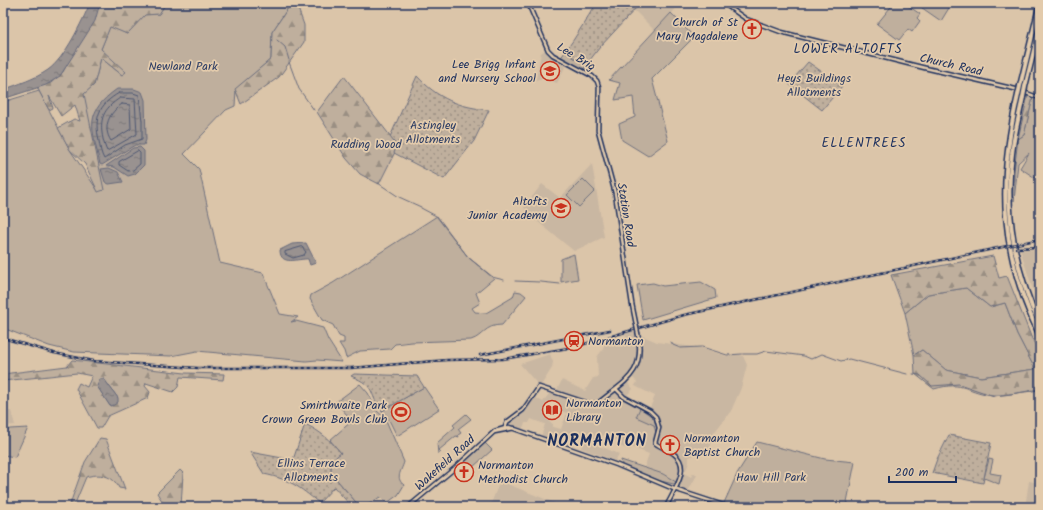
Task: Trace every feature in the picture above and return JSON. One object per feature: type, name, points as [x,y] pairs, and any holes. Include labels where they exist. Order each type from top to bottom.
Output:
[{"type":"highway","points":[[1040,3],[1009,136],[1004,202],[1010,251],[1017,279],[1027,309],[1040,336]]},
{"type":"highway","points":[[1040,26],[1023,96],[1012,155],[1010,203],[1011,223],[1020,272],[1040,325]]},
{"type":"street","name":"Lee Brig","points":[[528,3],[545,47],[553,55],[584,71],[598,81],[598,130]]},
{"type":"street","name":"Church Road","points":[[722,3],[746,19],[781,32],[1015,89],[1040,98]]},
{"type":"street","name":"Station Road","points":[[509,422],[523,410],[538,387],[591,404],[597,404],[634,372],[639,362],[641,350],[632,304],[615,193],[598,130]]},
{"type":"street","points":[[616,389],[624,398],[650,411],[656,417],[659,428],[655,443],[673,453],[681,462],[682,474],[666,507]]},
{"type":"street","points":[[509,422],[514,427],[617,465],[674,489],[729,507]]},
{"type":"street","points":[[493,432],[506,428],[509,422]]},
{"type":"street","points":[[497,429],[509,422]]},
{"type":"street","points":[[497,429],[514,427]]},
{"type":"street","name":"Wakefield Road","points":[[408,507],[455,468],[497,429]]},
{"type":"shaded area","points":[[640,3],[681,3],[655,31],[634,10]]},
{"type":"shaded area","name":"Lee Brigg Infant and Nursery School","points":[[546,49],[567,63],[557,83],[543,78],[536,80],[541,53]]},
{"type":"shaded area","name":"Altofts Junior Academy","points":[[592,164],[604,237],[574,251],[527,213],[524,207],[542,184],[560,198]]},
{"type":"shaded area","points":[[1020,249],[1040,250],[1040,306],[1032,287]]},
{"type":"shaded area","points":[[636,329],[638,334],[657,342],[702,348],[726,356],[736,354],[743,356],[747,365],[741,388],[731,411],[713,434],[710,449],[689,457],[689,463],[686,470],[682,471],[678,483],[663,474],[644,468],[649,454],[631,447],[630,450],[617,445],[619,441],[603,435],[600,442],[591,438],[590,442],[619,454],[615,461],[581,448],[584,440],[576,436],[571,448],[541,437],[545,424],[531,419],[529,423],[525,423],[522,430],[512,427],[510,423],[526,406],[531,395],[543,402],[551,391],[556,392],[562,380],[585,391],[593,378],[598,377],[597,357],[604,345],[609,341],[610,345],[619,344],[618,339],[626,338],[625,332]],"holes":[[[631,376],[637,382],[635,386],[655,396],[649,410],[625,397],[633,389],[626,380]],[[556,409],[567,413],[561,429],[553,427],[553,424],[549,422]]]},
{"type":"shaded area","points":[[550,354],[553,362],[552,368],[540,387],[520,364]]},
{"type":"shaded area","points":[[3,406],[6,411],[11,411],[15,425],[4,426]]},
{"type":"shaded area","points":[[684,473],[691,477],[693,473],[697,475],[688,491],[678,486]]},
{"type":"shaded area","points":[[500,481],[565,507],[490,506]]},
{"type":"shaded area","points":[[1029,481],[1040,483],[1040,507],[1025,507]]},
{"type":"green space","points":[[100,3],[166,3],[159,14],[145,15],[127,34],[110,27],[101,49],[126,72],[122,75],[101,58],[94,85],[84,94],[104,190],[98,192],[85,164],[70,150],[58,128],[74,119],[80,121],[75,105],[61,116],[49,96],[53,108],[49,110],[37,87],[51,83],[63,72]]},
{"type":"green space","name":"Newland Park","points":[[166,3],[286,3],[288,8],[272,32],[271,59],[236,89],[235,106],[226,110],[184,154],[199,169],[220,263],[263,273],[280,314],[298,317],[291,322],[296,321],[323,328],[328,340],[342,362],[317,360],[306,361],[197,351],[171,356],[74,352],[49,346],[3,328],[3,102],[39,91],[70,150],[98,191],[103,190],[83,94],[94,85],[101,58],[122,75],[101,49],[110,26],[127,34],[145,14],[159,14]]},
{"type":"green space","points":[[286,3],[296,3],[304,25],[304,42],[279,77],[241,104],[235,89],[271,59],[272,32],[288,8]]},
{"type":"green space","points":[[597,3],[631,3],[637,7],[600,47],[586,65],[565,52]]},
{"type":"green space","points":[[894,3],[904,3],[920,14],[917,18],[920,21],[912,32],[908,29],[899,40],[877,24]]},
{"type":"green space","points":[[915,3],[952,3],[941,21]]},
{"type":"green space","points":[[671,13],[694,37],[652,79],[668,141],[648,156],[622,140],[619,124],[635,117],[633,97],[615,100],[620,83],[609,80]]},
{"type":"green space","points":[[565,52],[586,65],[584,71],[560,59]]},
{"type":"green space","name":"Heys Buildings Allotments","points":[[808,62],[842,86],[822,110],[789,84]]},
{"type":"green space","name":"Rudding Wood","points":[[344,76],[398,146],[379,184],[360,174],[346,158],[317,112]]},
{"type":"green space","name":"Astingley Allotments","points":[[417,76],[433,91],[441,96],[468,107],[489,110],[474,141],[444,179],[394,153],[397,146],[390,137]]},
{"type":"green space","points":[[1028,95],[1033,97],[1024,135],[1018,139]]},
{"type":"green space","points":[[1033,97],[1040,100],[1040,181],[1020,168],[1029,153],[1018,163],[1014,201],[1014,172],[1018,139],[1024,135]]},
{"type":"green space","points":[[583,179],[595,191],[579,207],[567,195]]},
{"type":"green space","points":[[437,216],[468,257],[494,278],[476,293],[480,303],[472,308],[475,312],[486,313],[513,297],[515,291],[521,292],[526,296],[502,325],[491,327],[471,340],[395,344],[390,349],[360,351],[346,358],[339,343],[344,343],[344,338],[339,336],[333,325],[322,320],[310,299],[311,295],[333,283]]},
{"type":"green space","points":[[574,254],[578,279],[561,282],[561,259]]},
{"type":"green space","points":[[993,256],[999,278],[1007,276],[1032,339],[1040,353],[1040,389],[1011,394],[994,395],[985,394],[959,386],[934,389],[915,374],[914,355],[922,350],[946,370],[981,377],[1035,369],[1017,334],[1005,303],[990,307],[966,288],[928,294],[905,313],[891,275]]},
{"type":"green space","points":[[701,282],[715,290],[716,298],[643,320],[637,285],[653,283],[663,286]]},
{"type":"green space","points":[[966,288],[990,307],[1005,303],[1017,334],[1035,369],[981,377],[946,370],[922,350],[914,355],[905,313],[928,294]]},
{"type":"green space","points":[[72,360],[185,373],[224,374],[223,380],[180,377],[178,387],[173,392],[146,383],[145,386],[150,392],[148,398],[108,416],[101,428],[97,428],[76,389],[79,383],[87,387],[92,376],[77,373],[3,381],[3,374],[67,366]],"holes":[[[104,379],[118,398],[110,406],[97,386]]]},
{"type":"green space","points":[[354,374],[417,376],[424,387],[382,411],[369,387],[365,383],[351,376]]},
{"type":"green space","points":[[360,384],[368,393],[377,411],[385,418],[404,462],[399,477],[404,485],[398,495],[387,503],[380,497],[364,507],[360,507],[331,473],[333,462],[341,453],[330,440],[352,421],[336,402]]},
{"type":"green space","points":[[424,387],[439,409],[397,436],[387,416],[382,411]]},
{"type":"green space","points":[[640,408],[654,418],[657,427],[656,433],[654,425],[636,417]]},
{"type":"green space","points":[[466,414],[471,419],[458,429],[461,433],[458,435],[459,437],[456,436],[439,450],[441,452],[438,454],[437,443],[455,427],[453,425]]},
{"type":"green space","name":"Ellins Terrace Allotments","points":[[305,424],[324,436],[341,453],[333,462],[331,473],[360,507],[352,507],[334,487],[319,503],[294,484],[264,474],[250,452],[293,460]]},
{"type":"green space","points":[[28,428],[15,457],[3,455],[4,432],[10,429]]},
{"type":"green space","points":[[949,435],[991,443],[983,483],[932,473]]},
{"type":"green space","points":[[100,438],[106,439],[125,489],[119,488],[113,480],[105,476],[96,475],[86,477],[74,506],[70,504],[85,462]]},
{"type":"green space","points":[[484,442],[492,450],[473,467],[468,465],[465,467],[461,463]]},
{"type":"green space","name":"Haw Hill Park","points":[[757,442],[825,459],[855,462],[846,507],[740,507],[724,503],[738,472]]},
{"type":"green space","points":[[989,459],[993,460],[990,473],[1001,475],[999,484],[984,478]]},
{"type":"green space","points":[[621,460],[663,474],[676,482],[674,484],[660,481],[622,465]]},
{"type":"green space","points":[[180,470],[183,473],[181,507],[166,507],[157,493]]},
{"type":"water","points":[[90,3],[100,3],[95,21],[60,76],[46,85],[3,99],[3,90],[38,76],[48,70],[61,57],[67,49]]},
{"type":"water","points":[[117,89],[134,89],[142,92],[145,100],[146,140],[144,145],[135,145],[102,165],[100,164],[94,140],[93,122],[99,106]]},
{"type":"water","points":[[140,147],[144,151],[144,165],[135,174],[128,176],[114,167],[106,166],[133,148]]},
{"type":"water","points":[[109,168],[118,172],[123,182],[109,184],[105,182],[101,169]]},
{"type":"water","points":[[306,243],[316,263],[310,265],[308,259],[286,260],[281,255],[280,250],[292,244]]},
{"type":"water","points":[[100,379],[104,379],[118,398],[118,402],[114,405],[110,406],[97,386]]},
{"type":"waterway","points":[[277,40],[285,47],[289,60]]},
{"type":"waterway","points":[[289,62],[299,89],[314,110]]},
{"type":"waterway","points":[[378,183],[399,197],[421,207]]},
{"type":"waterway","points":[[421,208],[436,216]]},
{"type":"waterway","points":[[437,217],[468,257]]},
{"type":"waterway","points":[[469,258],[492,277],[504,280]]},
{"type":"waterway","points":[[515,281],[540,282]]},
{"type":"waterway","points":[[541,282],[560,284]]},
{"type":"waterway","points":[[671,342],[673,345],[680,348],[701,347]]},
{"type":"waterway","points":[[702,347],[727,355],[742,354]]},
{"type":"waterway","points":[[743,354],[757,354],[766,351],[804,356],[811,359],[822,354],[841,361],[849,359],[907,374]]},
{"type":"waterway","points":[[913,374],[920,375],[932,386],[959,384],[994,396],[1040,390]]},
{"type":"railway","points":[[3,338],[54,353],[94,361],[198,368],[351,368],[447,360],[503,359],[574,347],[684,315],[1040,239]]},
{"type":"railway","points":[[1016,248],[1040,247]]},
{"type":"railway","points":[[480,355],[610,330]]},
{"type":"place","name":"Church of St Mary Magdalene","points":[[752,29]]},
{"type":"place","name":"Lee Brigg Infant and Nursery School","points":[[550,71]]},
{"type":"place","name":"Altofts Junior Academy","points":[[561,208]]},
{"type":"place","name":"Normanton","points":[[574,341]]},
{"type":"place","name":"Normanton Library","points":[[552,410]]},
{"type":"place","name":"Smirthwaite Park Crown Green Bowls Club","points":[[401,412]]},
{"type":"place","name":"Normanton Baptist Church","points":[[670,445]]},
{"type":"place","name":"Normanton Methodist Church","points":[[464,472]]},
{"type":"district","name":"LOWER ALTOFTS","points":[[848,49]]},
{"type":"district","name":"ELLENTREES","points":[[864,143]]},
{"type":"district","name":"NORMANTON","points":[[597,441]]}]
